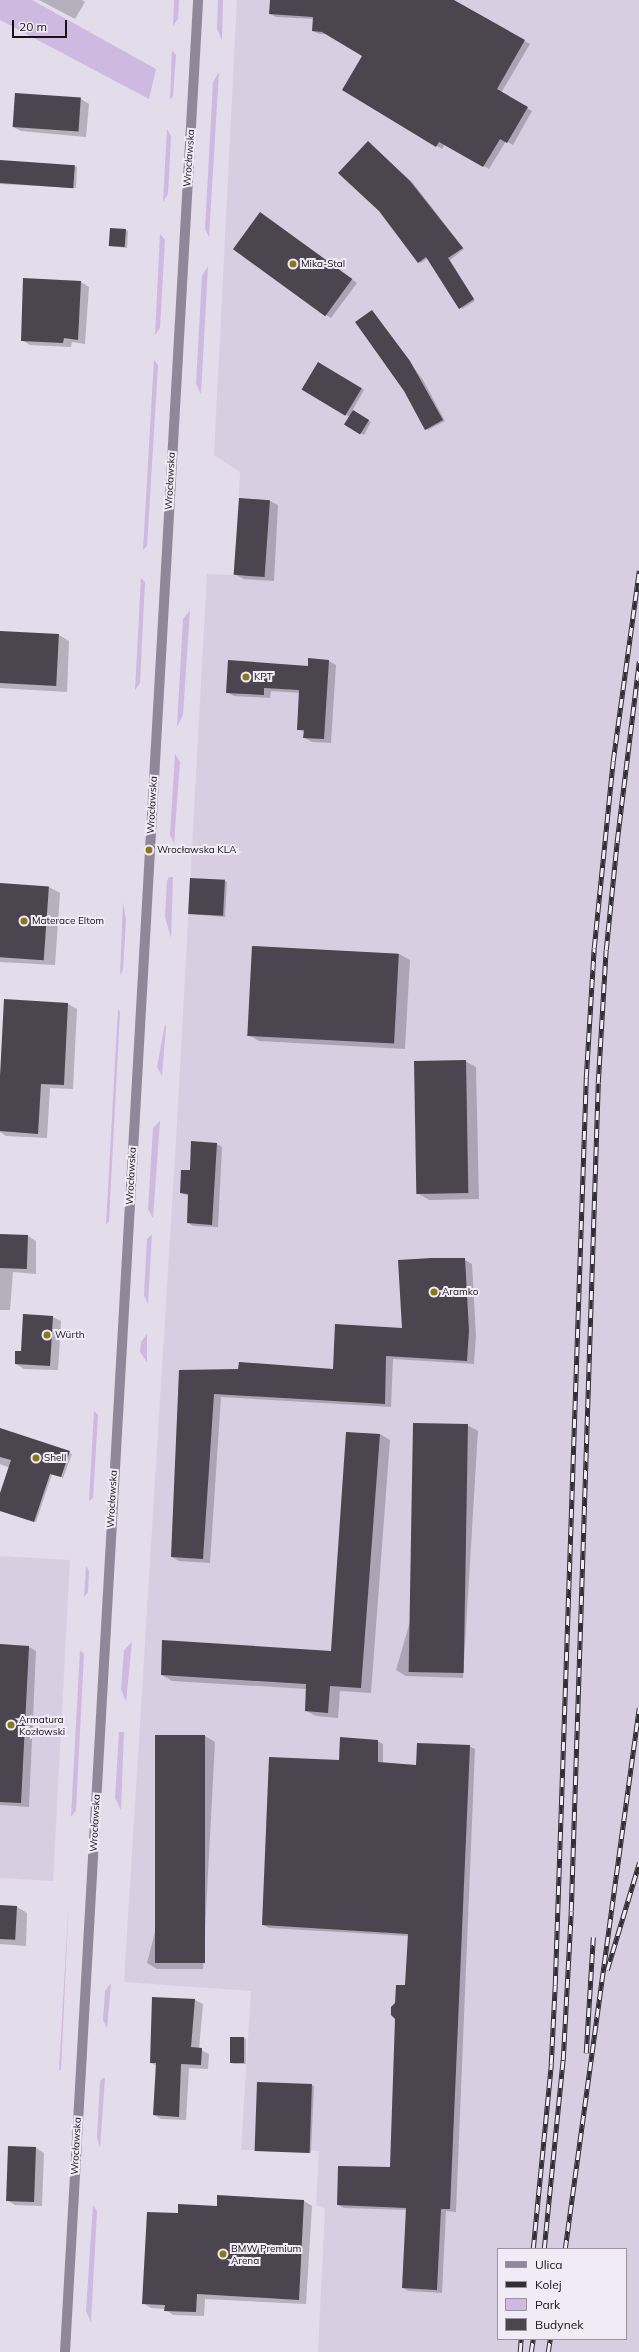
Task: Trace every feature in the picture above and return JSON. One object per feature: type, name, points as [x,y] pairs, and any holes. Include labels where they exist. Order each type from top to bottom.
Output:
[{"type":"street","name":"Wrocławska","points":[[64,2352],[198,0]]},
{"type":"shaded area","points":[[237,0],[639,0],[639,2352],[318,2352],[325,2209],[316,2205],[319,2151],[241,2150],[251,1991],[124,1982],[176,1141],[207,574],[235,575],[240,472],[214,455]]},
{"type":"shaded area","points":[[0,1556],[70,1560],[53,1881],[0,1878]]},
{"type":"green space","points":[[0,0],[32,0],[156,69],[149,99],[0,20]]},
{"type":"green space","points":[[174,0],[179,0],[178,19],[173,26]]},
{"type":"green space","points":[[218,0],[223,0],[222,40],[217,29]]},
{"type":"green space","points":[[172,50],[176,55],[173,96],[170,100]]},
{"type":"green space","points":[[219,72],[209,237],[205,229],[213,82]]},
{"type":"green space","points":[[167,129],[171,136],[168,194],[163,202]]},
{"type":"green space","points":[[160,234],[165,240],[160,328],[155,335]]},
{"type":"green space","points":[[208,266],[201,394],[196,384],[202,276]]},
{"type":"green space","points":[[154,359],[158,366],[147,546],[143,550]]},
{"type":"green space","points":[[141,578],[145,582],[140,683],[135,690]]},
{"type":"green space","points":[[190,610],[183,715],[177,727],[183,619]]},
{"type":"green space","points":[[175,754],[180,762],[174,843],[170,835]]},
{"type":"green space","points":[[169,877],[173,877],[171,938],[165,917],[167,881]]},
{"type":"green space","points":[[123,902],[126,920],[123,970],[120,975]]},
{"type":"green space","points":[[118,1009],[120,1012],[109,1221],[106,1224]]},
{"type":"green space","points":[[165,1024],[166,1026],[162,1076],[157,1067]]},
{"type":"green space","points":[[160,1121],[153,1218],[148,1209],[153,1128]]},
{"type":"green space","points":[[152,1234],[148,1304],[144,1295],[147,1239]]},
{"type":"green space","points":[[147,1334],[147,1362],[140,1352],[141,1342]]},
{"type":"green space","points":[[94,1411],[98,1415],[93,1498],[89,1501]]},
{"type":"green space","points":[[86,1566],[89,1571],[88,1592],[84,1597]]},
{"type":"green space","points":[[132,1642],[126,1702],[121,1689],[124,1650]]},
{"type":"green space","points":[[80,1650],[84,1654],[76,1810],[71,1817]]},
{"type":"green space","points":[[119,1732],[124,1732],[121,1810],[115,1798]]},
{"type":"green space","points":[[69,1899],[61,2069],[59,2071]]},
{"type":"green space","points":[[111,1983],[107,2028],[103,2020],[105,1991]]},
{"type":"green space","points":[[105,2078],[100,2148],[97,2138],[100,2081]]},
{"type":"green space","points":[[93,2205],[97,2211],[91,2322],[86,2311]]},
{"type":"building","points":[[270,0],[454,0],[525,40],[497,89],[528,107],[507,143],[500,139],[483,167],[439,142],[436,147],[342,90],[362,56],[322,32],[312,31],[313,17],[269,14]]},
{"type":"building","points":[[15,93],[81,98],[78,132],[13,127]]},
{"type":"building","points":[[368,141],[410,181],[463,248],[448,258],[474,299],[459,309],[426,257],[418,263],[379,211],[338,173]]},
{"type":"building","points":[[0,160],[75,165],[73,188],[0,183]]},
{"type":"building","name":"Mika-Stal","points":[[260,212],[352,279],[325,316],[233,249]]},
{"type":"building","points":[[110,228],[126,229],[125,247],[109,246]]},
{"type":"building","points":[[23,278],[81,281],[78,340],[64,338],[63,343],[21,341]]},
{"type":"building","points":[[372,310],[410,361],[443,420],[425,430],[404,391],[355,322]]},
{"type":"building","points":[[318,362],[362,388],[345,416],[302,389]]},
{"type":"building","points":[[353,410],[369,420],[360,434],[344,424]]},
{"type":"building","points":[[239,498],[270,500],[265,577],[234,575]]},
{"type":"building","points":[[0,631],[59,634],[56,686],[0,683]]},
{"type":"building","points":[[308,658],[329,660],[324,739],[303,738],[304,730],[297,730],[299,690],[264,688],[264,695],[226,693],[228,660],[308,666]]},
{"type":"building","points":[[190,878],[225,880],[223,916],[188,914]]},
{"type":"building","name":"Materace Eltom","points":[[0,883],[49,886],[44,960],[0,957]]},
{"type":"building","points":[[252,946],[399,954],[394,1044],[247,1036]]},
{"type":"building","points":[[4,999],[68,1003],[64,1085],[41,1084],[38,1134],[0,1131],[0,1076]]},
{"type":"building","points":[[466,1060],[468,1193],[416,1194],[414,1061]]},
{"type":"building","points":[[191,1141],[217,1143],[212,1225],[187,1223],[188,1194],[180,1193],[181,1170],[190,1170]]},
{"type":"building","points":[[0,1234],[28,1235],[27,1269],[0,1268]]},
{"type":"building","points":[[465,1258],[469,1331],[467,1361],[386,1356],[385,1404],[214,1394],[203,1559],[171,1557],[179,1370],[238,1369],[239,1362],[333,1369],[335,1324],[402,1328],[398,1260]]},
{"type":"building","points":[[23,1314],[53,1316],[50,1366],[15,1364],[15,1351],[21,1351]]},
{"type":"building","points":[[413,1423],[468,1424],[464,1673],[409,1672]]},
{"type":"building","name":"Shell","points":[[0,1428],[70,1451],[61,1477],[50,1474],[34,1522],[0,1511],[0,1493],[11,1460],[0,1457]]},
{"type":"building","points":[[346,1432],[380,1434],[361,1688],[330,1686],[328,1713],[305,1711],[306,1684],[161,1675],[162,1640],[331,1651]]},
{"type":"building","points":[[0,1644],[29,1646],[21,1803],[0,1802]]},
{"type":"building","points":[[155,1735],[205,1735],[205,1963],[155,1963]]},
{"type":"building","points":[[340,1737],[378,1740],[378,1762],[416,1765],[417,1743],[470,1745],[450,2209],[441,2209],[437,2290],[402,2288],[406,2208],[337,2205],[338,2166],[390,2167],[395,2019],[391,2015],[391,2007],[395,2003],[396,1985],[405,1985],[408,1934],[262,1925],[269,1757],[339,1760]]},
{"type":"building","points":[[0,1905],[17,1906],[15,1940],[0,1939]]},
{"type":"building","points":[[152,1997],[195,1999],[191,2047],[202,2048],[201,2065],[181,2064],[179,2117],[153,2115],[156,2063],[150,2063]]},
{"type":"building","points":[[230,2037],[244,2037],[244,2063],[230,2063]]},
{"type":"building","points":[[257,2082],[312,2084],[310,2153],[255,2151]]},
{"type":"building","points":[[8,2146],[36,2147],[34,2202],[6,2201]]},
{"type":"building","name":"BMW Premium Arena","points":[[217,2195],[304,2200],[299,2300],[197,2294],[196,2312],[164,2311],[165,2305],[142,2304],[147,2212],[178,2213],[178,2204],[217,2206]]},
{"type":"railway","points":[[533,2248],[551,2064],[555,1985],[586,1078],[594,948],[613,761],[639,571]]},
{"type":"railway","points":[[544,2248],[563,2060],[571,1911],[598,1083],[606,950],[617,841],[639,661]]},
{"type":"railway","points":[[565,2248],[639,1708]]},
{"type":"railway","points":[[607,1970],[639,1863]]},
{"type":"railway","points":[[586,2053],[593,1937]]},
{"type":"railway","points":[[520,2352],[521,2340]]},
{"type":"railway","points":[[531,2352],[533,2340]]},
{"type":"railway","points":[[548,2352],[550,2340]]},
{"type":"place","name":"Mika-Stal","points":[[293,264]]},
{"type":"place","name":"KPT","points":[[246,677]]},
{"type":"place","name":"Wrocławska KLA","points":[[149,850]]},
{"type":"place","name":"Materace Eltom","points":[[24,921]]},
{"type":"place","name":"Aramko","points":[[434,1292]]},
{"type":"place","name":"Würth","points":[[47,1335]]},
{"type":"place","name":"Shell","points":[[36,1458]]},
{"type":"place","name":"Armatura Kozłowski","points":[[11,1725]]},
{"type":"place","name":"BMW Premium Arena","points":[[223,2254]]}]
